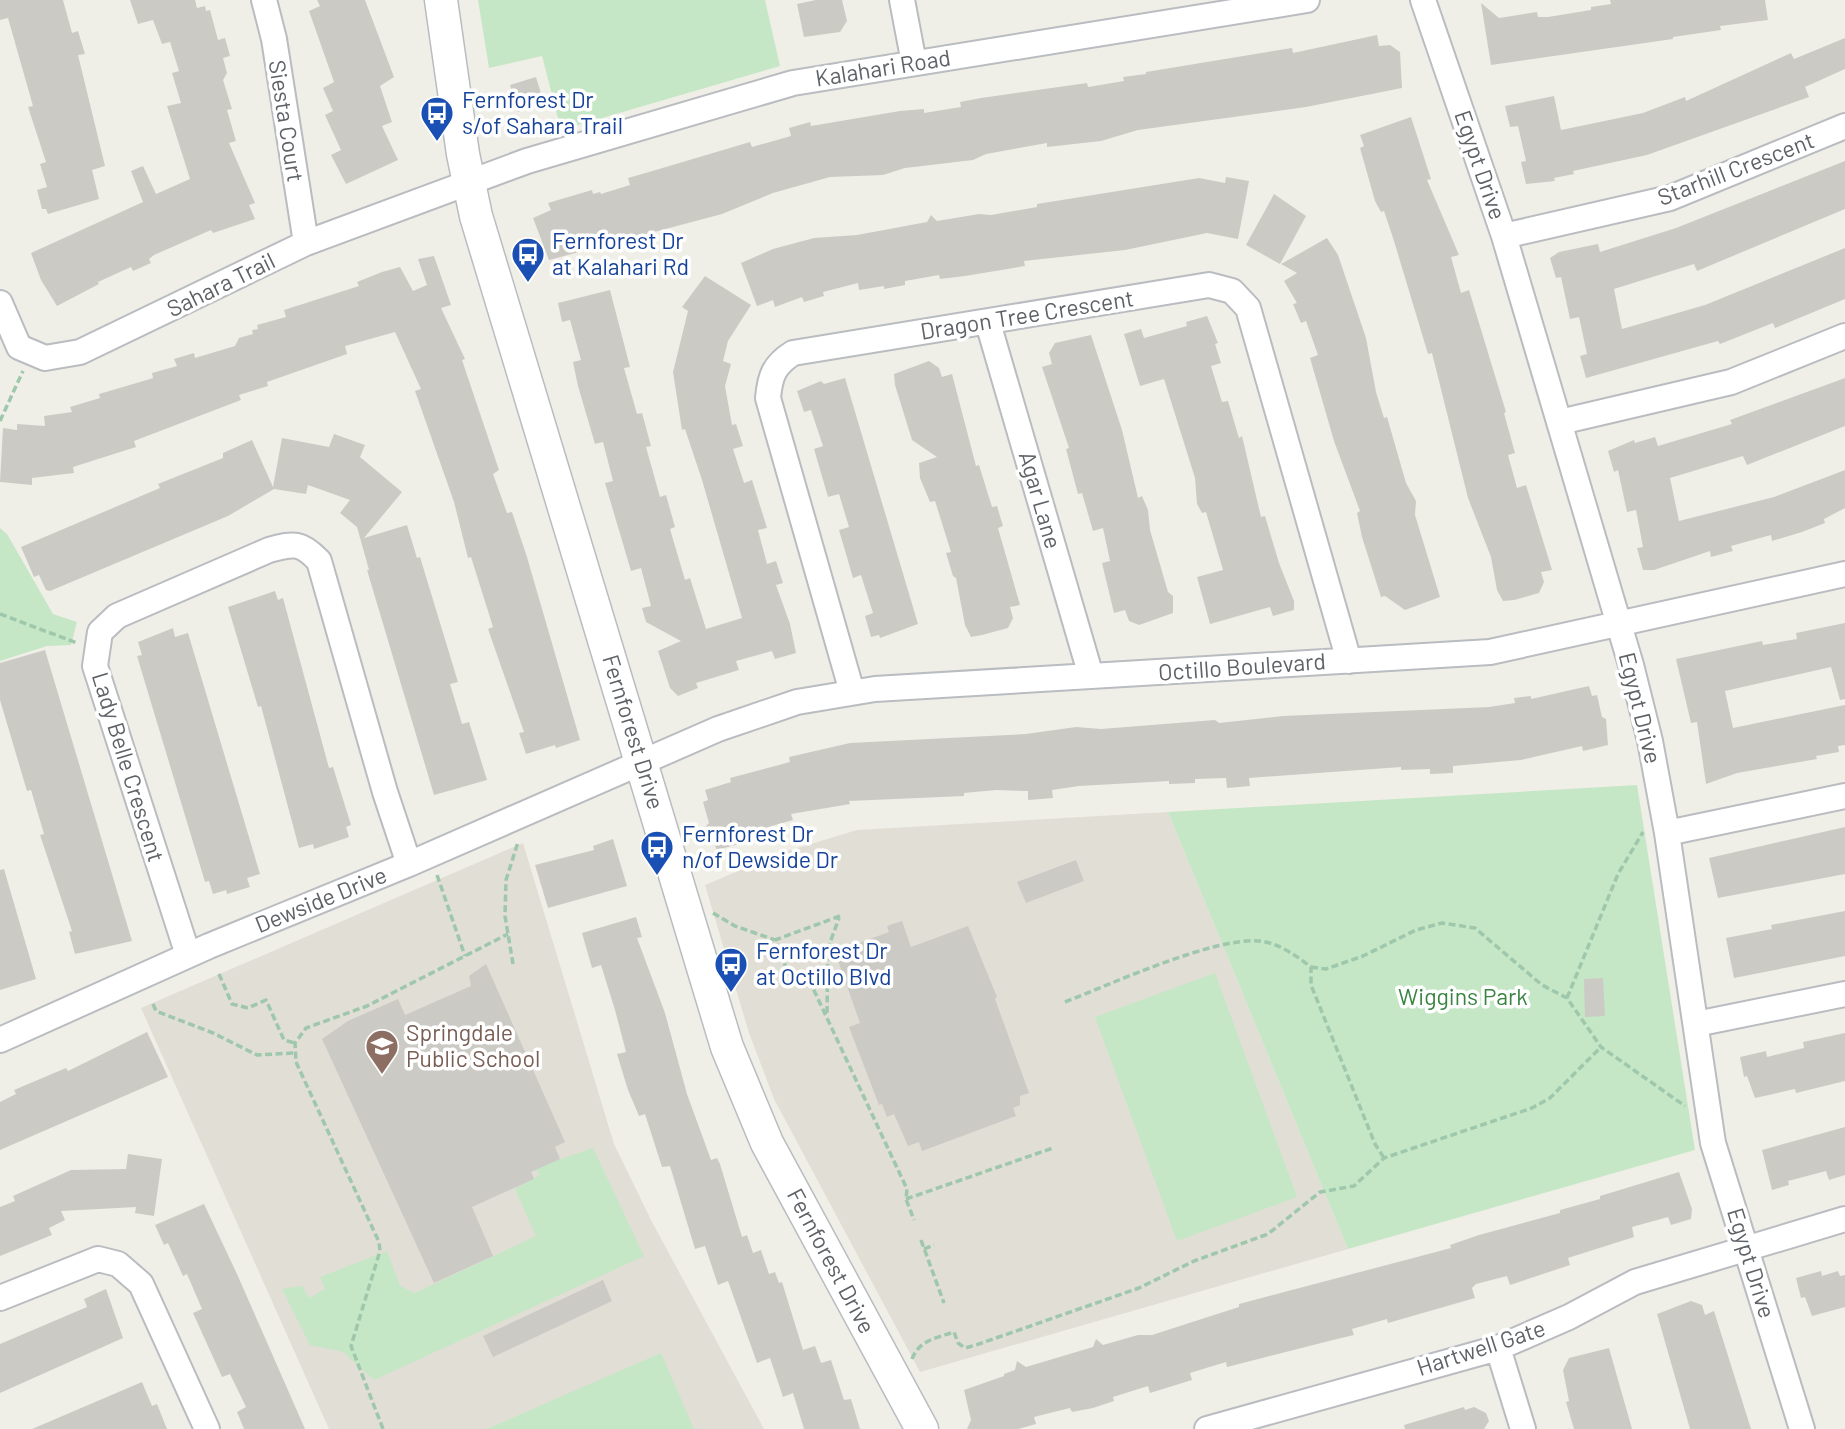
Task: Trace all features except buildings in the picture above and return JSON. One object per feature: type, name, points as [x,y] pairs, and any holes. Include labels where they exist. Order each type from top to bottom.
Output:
[{"type":"street","name":"Siesta Court","points":[[264,0],[274,39],[306,243]]},
{"type":"street","name":"Fernforest Drive","points":[[441,0],[469,184],[497,292],[738,1080],[767,1143],[922,1429]]},
{"type":"street","points":[[902,0],[914,63]]},
{"type":"street","name":"Kalahari Road","points":[[469,184],[527,161],[793,83],[914,63],[1160,11],[1307,0]]},
{"type":"street","name":"Egypt Drive","points":[[1423,0],[1504,236],[1619,626],[1650,741],[1657,830],[1696,1024],[1713,1143],[1802,1429]]},
{"type":"street","name":"Starhill Crescent","points":[[1504,236],[1670,198],[1845,126]]},
{"type":"street","name":"Sahara Trail","points":[[30,353],[45,358],[80,352],[306,243],[469,184]]},
{"type":"street","name":"Dragon Tree Crescent","points":[[852,692],[768,398],[770,376],[780,361],[793,353],[1209,285],[1232,291],[1248,308],[1349,661]]},
{"type":"street","points":[[0,303],[19,347],[30,353]]},
{"type":"street","name":"Agar Lane","points":[[988,323],[1091,677]]},
{"type":"street","points":[[1560,422],[1731,382],[1845,335]]},
{"type":"street","name":"Lady Belle Crescent","points":[[188,955],[95,666],[100,632],[117,616],[269,550],[289,545],[305,547],[319,561],[385,792],[421,859]]},
{"type":"street","name":"Octillo Boulevard","points":[[642,762],[758,713],[852,692],[1490,652],[1619,626],[1845,574]]},
{"type":"street","name":"Dewside Drive","points":[[0,1040],[188,955],[421,859],[642,762]]},
{"type":"street","points":[[1657,830],[1845,796]]},
{"type":"street","points":[[1696,1024],[1845,994]]},
{"type":"street","name":"Hartwell Gate","points":[[1207,1429],[1252,1423],[1497,1348],[1569,1318],[1635,1282],[1845,1219]]},
{"type":"street","points":[[0,1298],[98,1259],[118,1264],[141,1284],[207,1429]]},
{"type":"street","points":[[1497,1348],[1523,1429]]},
{"type":"path","points":[[0,421],[30,353]]},
{"type":"path","points":[[0,614],[97,651]]},
{"type":"path","points":[[513,964],[508,934],[506,880],[518,845],[520,815]]},
{"type":"path","points":[[1567,998],[1618,874],[1657,830]]},
{"type":"path","points":[[421,859],[442,894],[465,956]]},
{"type":"path","points":[[710,911],[735,926],[775,940],[840,916],[828,948],[825,984],[828,1018]]},
{"type":"path","points":[[1065,1002],[1224,943],[1262,942],[1288,950],[1311,967],[1326,969],[1363,956],[1416,930],[1442,923],[1457,923],[1475,928],[1542,985],[1567,998],[1601,1047],[1688,1109]]},
{"type":"path","points":[[383,1429],[351,1346],[380,1251],[379,1242],[294,1053],[295,1043],[306,1028],[367,1006],[508,934]]},
{"type":"path","points":[[775,940],[789,975],[812,986],[828,1018],[906,1189],[906,1199],[914,1220]]},
{"type":"path","points":[[1311,967],[1311,985],[1375,1144],[1384,1158]]},
{"type":"path","points":[[219,974],[232,1004],[248,1008],[266,1000],[284,1040],[295,1043]]},
{"type":"path","points":[[153,1004],[156,1011],[257,1055],[294,1053]]},
{"type":"path","points":[[911,1361],[918,1347],[930,1340],[954,1332],[958,1343],[965,1348],[976,1345],[1139,1288],[1194,1261],[1268,1234],[1320,1192],[1354,1186],[1384,1158],[1532,1108],[1550,1098],[1601,1047]]},
{"type":"path","points":[[906,1199],[1053,1148]]},
{"type":"path","points":[[921,1240],[944,1303]]},
{"type":"path","points":[[925,1249],[934,1245]]},
{"type":"shaded area","points":[[1168,812],[1348,1249],[920,1372],[774,1099],[749,1033],[705,885],[778,854],[857,830]]},
{"type":"shaded area","name":"Springdale Public School","points":[[523,843],[614,1144],[652,1222],[764,1429],[329,1429],[141,1008]]},
{"type":"green space","points":[[478,0],[765,0],[780,66],[561,130],[542,56],[489,68]]},
{"type":"green space","points":[[0,528],[7,534],[53,614],[77,622],[71,645],[47,646],[0,661]]},
{"type":"green space","name":"Wiggins Park","points":[[1637,785],[1695,1150],[1348,1249],[1168,812]]},
{"type":"green space","points":[[1215,973],[1297,1197],[1177,1241],[1095,1017]]},
{"type":"green space","points":[[593,1148],[644,1256],[374,1380],[343,1352],[310,1345],[282,1289],[302,1286],[309,1298],[325,1289],[320,1277],[387,1251],[400,1286],[415,1293],[536,1236],[515,1189],[540,1175],[535,1168]]},
{"type":"green space","points":[[661,1353],[694,1429],[487,1429]]},
{"type":"place","name":"Fernforest Dr s/of Sahara Trail","points":[[437,143]]},
{"type":"place","name":"Fernforest Dr at Kalahari Rd","points":[[528,284]]},
{"type":"place","name":"Fernforest Dr n/of Dewside Dr","points":[[657,877]]},
{"type":"place","name":"Fernforest Dr at Octillo Blvd","points":[[731,994]]},
{"type":"place","name":"Springdale Public School","points":[[382,1076]]}]
